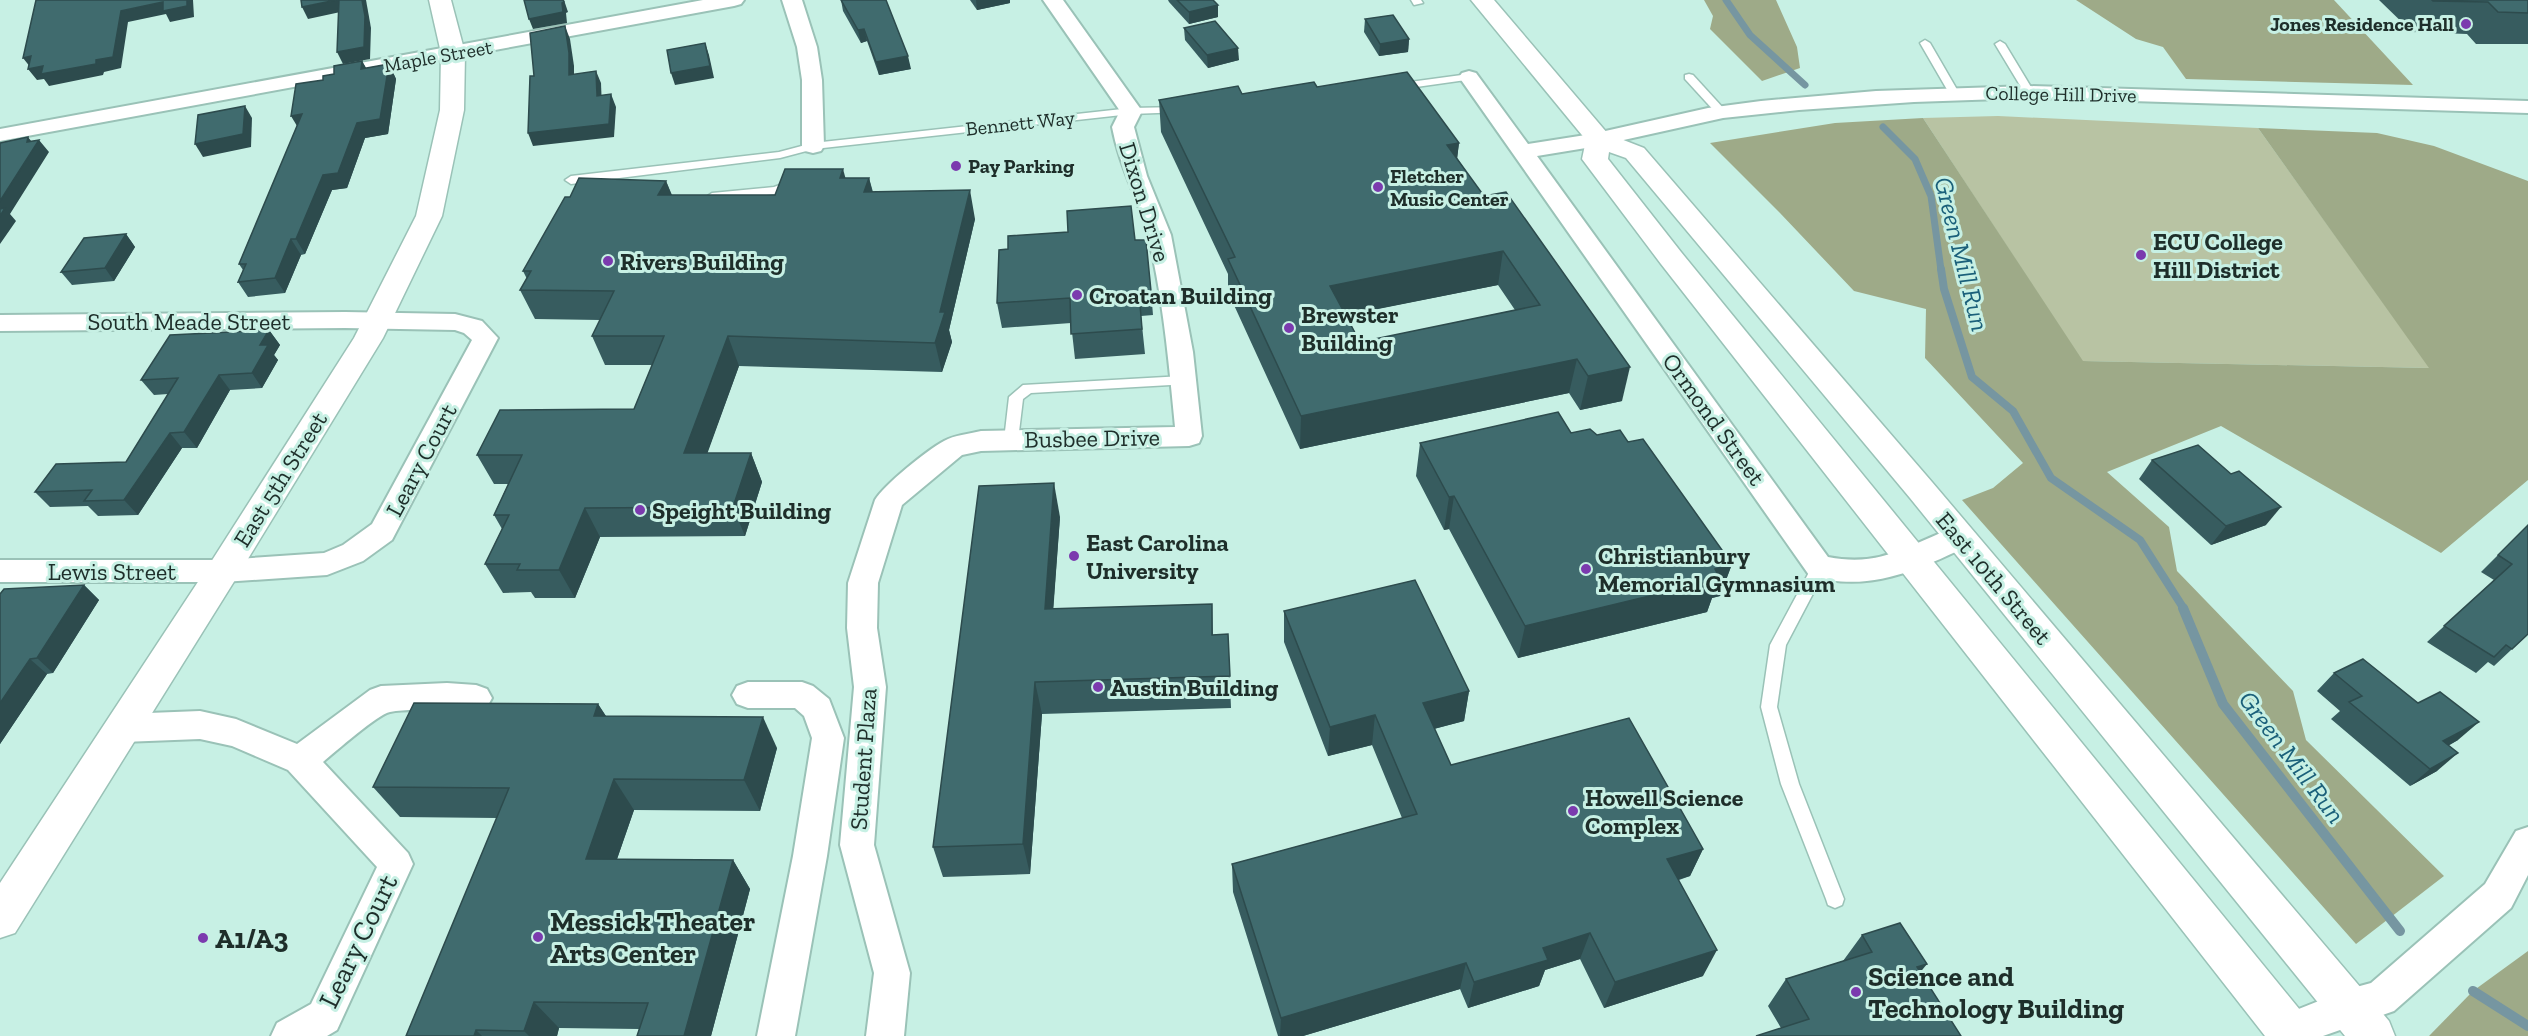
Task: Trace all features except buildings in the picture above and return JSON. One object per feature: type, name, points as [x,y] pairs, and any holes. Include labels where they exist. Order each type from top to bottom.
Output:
[{"type":"main road","name":"East 5th Street","points":[[0,920],[223,571],[378,321],[429,216],[452,110],[453,53],[440,0]]},
{"type":"main road","name":"East 10th Street","points":[[1482,0],[1599,139],[1635,153],[1960,537],[2373,1036]]},
{"type":"main road","points":[[1599,139],[1596,159],[1911,560],[2291,1033]]},
{"type":"street","name":"Maple Street","points":[[0,135],[734,0]]},
{"type":"street","points":[[792,0],[807,47],[812,80],[813,146]]},
{"type":"street","points":[[1053,0],[1131,111]]},
{"type":"street","name":"Ormond Street","points":[[1469,77],[1819,567]]},
{"type":"street","name":"College Hill Drive","points":[[1599,139],[1673,120],[1721,112],[1812,102],[1954,93],[2029,92],[2528,107]]},
{"type":"street","name":"Dixon Drive","points":[[1131,111],[1123,127],[1136,176],[1159,235],[1180,352],[1189,436]]},
{"type":"street","points":[[1521,152],[1599,139]]},
{"type":"street","name":"South Meade Street","points":[[0,323],[378,321]]},
{"type":"street","name":"Leary Court","points":[[223,571],[327,564],[353,553],[382,532],[485,338],[473,327],[454,322],[378,321]]},
{"type":"street","name":"Busbee Drive","points":[[1003,440],[1189,436]]},
{"type":"street","name":"Student Plaza","points":[[885,1036],[892,973],[857,845],[870,687],[862,628],[863,583],[889,501],[954,447],[981,441],[1003,440]]},
{"type":"street","points":[[1819,567],[1844,573],[1888,569],[1960,537]]},
{"type":"street","name":"Lewis Street","points":[[0,571],[223,571]]},
{"type":"street","points":[[748,695],[802,695],[818,708],[828,738],[810,856],[776,1036]]},
{"type":"street","points":[[300,760],[381,699],[447,696],[476,698]]},
{"type":"street","name":"Leary Court","points":[[123,728],[200,725],[236,733],[300,760],[396,864],[324,1017],[290,1036]]},
{"type":"street","points":[[2291,1033],[2349,1007],[2381,998],[2458,928],[2513,891],[2528,842]]},
{"type":"lane","points":[[1925,44],[1954,93]]},
{"type":"lane","points":[[2000,44],[2029,92]]},
{"type":"lane","points":[[1387,88],[1469,77]]},
{"type":"lane","points":[[1689,77],[1721,112]]},
{"type":"lane","name":"Bennett Way","points":[[571,180],[780,155],[813,146],[1131,111],[1188,110]]},
{"type":"lane","points":[[702,205],[711,197],[775,190],[805,180]]},
{"type":"lane","points":[[1003,440],[1016,397],[1028,388],[1183,381]]},
{"type":"lane","points":[[1819,567],[1778,645],[1769,707],[1790,784],[1835,899]]},
{"type":"green space","points":[[1704,0],[1776,0],[1797,47],[1800,68],[1762,81],[1710,29],[1713,16]]},
{"type":"green space","points":[[2076,0],[2334,0],[2413,85],[2186,79],[2163,47],[2136,39]]},
{"type":"green space","points":[[1998,116],[2258,128],[2430,368],[2082,361],[1923,118]]},
{"type":"green space","points":[[1923,118],[2083,361],[2429,368],[2258,128],[2377,133],[2434,146],[2528,181],[2528,480],[2441,553],[2221,426],[2107,472],[2169,527],[2177,571],[2293,691],[2306,740],[2444,876],[2356,944],[1962,500],[1993,488],[2023,463],[1925,358],[1926,309],[1854,291],[1710,143],[1835,123]]},
{"type":"green space","points":[[2528,951],[2528,1036],[2429,1036],[2473,991]]},
{"type":"waterway","name":"Green Mill Run","points":[[1726,0],[1750,35],[1805,85]]},
{"type":"waterway","name":"Green Mill Run","points":[[1883,127],[1915,159],[1931,196],[1941,270]]},
{"type":"waterway","name":"Green Mill Run","points":[[1941,269],[1944,289],[1972,377],[2013,411],[2051,478],[2140,540],[2184,609]]},
{"type":"waterway","name":"Green Mill Run","points":[[2183,608],[2223,704],[2400,931]]},
{"type":"waterway","name":"Green Mill Run","points":[[2473,991],[2528,1026]]},
{"type":"place","name":"Jones Residence Hall","points":[[2466,24]]},
{"type":"place","name":"Pay Parking","points":[[956,166]]},
{"type":"place","name":"Fletcher Music Center","points":[[1378,187]]},
{"type":"place","name":"ECU College Hill District","points":[[2141,255]]},
{"type":"place","name":"Rivers Building","points":[[608,261]]},
{"type":"place","name":"Croatan Building","points":[[1077,295]]},
{"type":"place","name":"Brewster Building","points":[[1289,328]]},
{"type":"place","name":"Speight Building","points":[[640,510]]},
{"type":"place","name":"East Carolina University","points":[[1074,556]]},
{"type":"place","name":"Christianbury Memorial Gymnasium","points":[[1586,569]]},
{"type":"place","name":"Austin Building","points":[[1098,687]]},
{"type":"place","name":"Howell Science Complex","points":[[1573,811]]},
{"type":"place","name":"Messick Theater Arts Center","points":[[538,937]]},
{"type":"place","name":"A1/A3","points":[[203,938]]},
{"type":"place","name":"Science and Technology Building","points":[[1856,992]]}]
